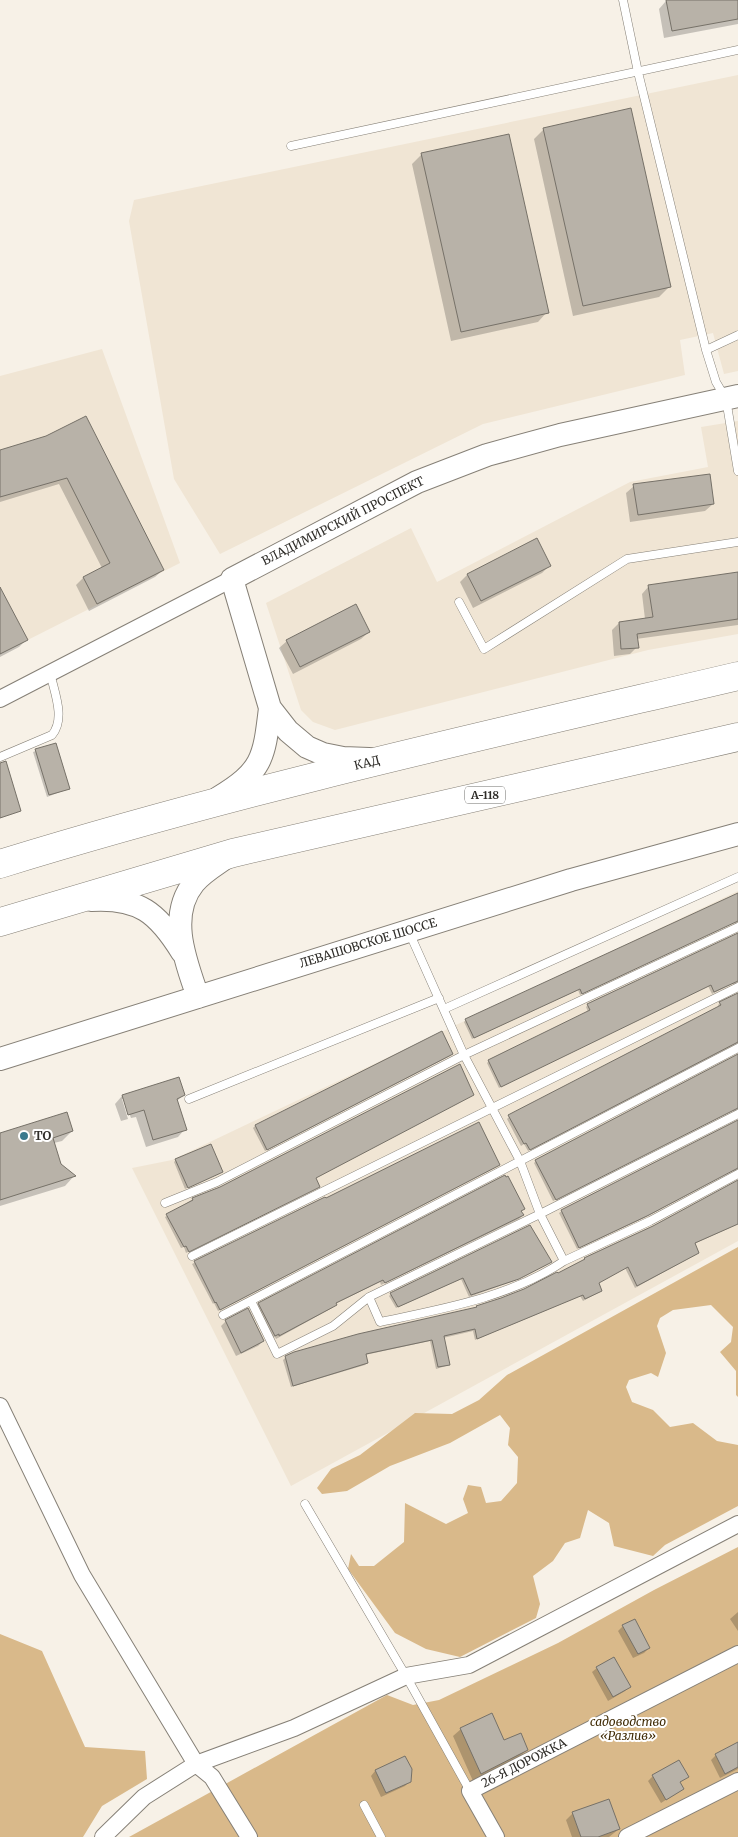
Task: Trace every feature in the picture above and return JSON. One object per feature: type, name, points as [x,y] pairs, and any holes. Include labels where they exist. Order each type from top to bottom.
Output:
[{"type":"highway","name":"КАД","points":[[0,864],[204,805],[380,760],[738,676]]},
{"type":"highway","name":"А-118","points":[[0,922],[233,852],[738,737]]},
{"type":"main road","name":"ВЛАДИМИРСКИЙ ПРОСПЕКТ","points":[[232,579],[417,482],[486,456],[560,435],[732,398]]},
{"type":"main road","points":[[232,579],[270,708],[288,731],[307,747],[324,754],[380,760]]},
{"type":"main road","points":[[204,805],[239,785],[252,772],[261,759],[270,708]]},
{"type":"main road","name":"ЛЕВАШОВСКОЕ ШОССЕ","points":[[0,1059],[571,880],[738,834]]},
{"type":"main road","points":[[198,997],[184,956],[180,929],[182,910],[186,894],[195,881],[233,852]]},
{"type":"main road","points":[[63,902],[109,899],[128,902],[144,909],[158,918],[184,956]]},
{"type":"street","name":"ВЛАДИМИРСКИЙ ПРОСПЕКТ","points":[[0,699],[232,579]]},
{"type":"street","points":[[0,1406],[82,1575],[196,1764],[212,1777],[249,1837]]},
{"type":"street","points":[[103,1837],[144,1797],[196,1764],[294,1728],[406,1676],[469,1665],[738,1524]]},
{"type":"street","name":"26-Я ДОРОЖКА","points":[[470,1791],[738,1654]]},
{"type":"street","points":[[627,1837],[738,1781]]},
{"type":"street","points":[[470,1791],[496,1837]]},
{"type":"lane","points":[[623,0],[638,72],[706,350],[716,382],[732,398],[738,471]]},
{"type":"lane","points":[[291,146],[738,50]]},
{"type":"lane","points":[[706,350],[738,335]]},
{"type":"lane","points":[[459,602],[484,648],[627,559],[738,542]]},
{"type":"lane","points":[[0,757],[52,735],[57,729],[59,714],[50,672]]},
{"type":"lane","points":[[444,1009],[738,877]]},
{"type":"lane","points":[[166,1204],[217,1182],[464,1055],[738,927]]},
{"type":"lane","points":[[408,931],[464,1055],[520,1161],[540,1214],[564,1262]]},
{"type":"lane","points":[[192,1256],[492,1110],[738,987]]},
{"type":"lane","points":[[189,1099],[439,998]]},
{"type":"lane","points":[[223,1315],[738,1048]]},
{"type":"lane","points":[[251,1301],[277,1354],[333,1326],[369,1297],[540,1214],[738,1114]]},
{"type":"lane","points":[[369,1297],[380,1322],[436,1310],[493,1294],[543,1276],[564,1262],[650,1221],[738,1174]]},
{"type":"lane","points":[[305,1504],[406,1676],[470,1791]]},
{"type":"lane","points":[[364,1805],[381,1837]]},
{"type":"shaded area","points":[[738,75],[738,371],[724,374],[713,333],[680,340],[685,375],[483,424],[220,554],[174,479],[129,221],[134,200]]},
{"type":"shaded area","points":[[102,349],[180,563],[0,654],[0,376]]},
{"type":"shaded area","points":[[738,421],[738,634],[648,650],[335,730],[313,722],[301,710],[266,603],[411,528],[437,582],[630,482],[708,467],[701,427]]},
{"type":"shaded area","points":[[738,891],[738,1241],[291,1486],[132,1168],[172,1160]]},
{"type":"green space","points":[[738,1247],[738,1397],[736,1395],[736,1371],[720,1352],[731,1342],[733,1327],[711,1305],[673,1310],[660,1318],[657,1326],[666,1353],[658,1377],[651,1373],[629,1380],[626,1387],[632,1402],[653,1410],[670,1427],[693,1423],[717,1441],[738,1445],[738,1506],[665,1545],[653,1556],[614,1546],[609,1523],[588,1510],[580,1538],[565,1543],[553,1561],[533,1576],[540,1604],[536,1618],[460,1657],[426,1649],[395,1633],[348,1569],[351,1554],[359,1566],[374,1566],[404,1542],[405,1503],[446,1524],[468,1513],[463,1499],[468,1485],[481,1487],[486,1503],[501,1501],[517,1483],[518,1457],[508,1445],[510,1428],[500,1415],[450,1443],[390,1466],[347,1491],[322,1494],[317,1488],[331,1469],[360,1455],[415,1413],[452,1414],[479,1400],[507,1375]]},
{"type":"green space","name":"садоводство «Разлив»","points":[[738,1547],[738,1837],[129,1837],[387,1695],[413,1705],[439,1700],[558,1643],[654,1590]]},
{"type":"green space","points":[[0,1634],[42,1651],[85,1747],[145,1751],[147,1779],[102,1806],[83,1837],[0,1837]]},
{"type":"building","points":[[666,0],[738,0],[738,19],[672,31]]},
{"type":"building","points":[[631,108],[671,287],[583,306],[543,128]]},
{"type":"building","points":[[509,134],[549,313],[461,332],[421,153]]},
{"type":"building","points":[[86,416],[164,570],[97,604],[83,577],[110,563],[67,478],[0,497],[0,450],[46,436]]},
{"type":"building","points":[[710,474],[714,504],[638,515],[633,484]]},
{"type":"building","points":[[537,538],[551,566],[481,601],[467,574]]},
{"type":"building","points":[[738,572],[738,619],[637,634],[639,648],[621,649],[619,622],[653,617],[648,585]]},
{"type":"building","points":[[0,587],[28,640],[0,654]]},
{"type":"building","points":[[356,604],[370,632],[300,667],[286,640]]},
{"type":"building","points":[[56,743],[70,789],[49,795],[35,749]]},
{"type":"building","points":[[6,761],[21,811],[0,818],[0,763]]},
{"type":"building","points":[[738,893],[738,921],[582,994],[580,989],[474,1038],[465,1019]]},
{"type":"building","points":[[738,933],[738,981],[714,992],[711,985],[501,1087],[488,1060],[590,1010],[587,1004]]},
{"type":"building","points":[[738,993],[738,1042],[530,1150],[526,1143],[524,1144],[508,1115],[721,1005],[719,1002]]},
{"type":"building","points":[[442,1031],[453,1054],[267,1150],[255,1125]]},
{"type":"building","points":[[738,1054],[738,1108],[556,1200],[535,1160]]},
{"type":"building","points":[[460,1064],[474,1095],[316,1178],[320,1187],[189,1252],[186,1246],[184,1247],[166,1214],[193,1200],[192,1198],[220,1187]]},
{"type":"building","points":[[179,1077],[185,1095],[177,1099],[187,1130],[153,1140],[144,1110],[128,1115],[122,1095]]},
{"type":"building","points":[[67,1112],[73,1131],[53,1138],[61,1164],[76,1176],[0,1200],[0,1133]]},
{"type":"building","points":[[738,1120],[738,1168],[647,1216],[579,1248],[561,1210]]},
{"type":"building","points":[[479,1122],[500,1165],[220,1310],[215,1303],[194,1261]]},
{"type":"building","points":[[211,1144],[223,1172],[188,1188],[175,1159]]},
{"type":"building","points":[[505,1175],[506,1177],[508,1176],[525,1209],[521,1211],[524,1215],[385,1283],[383,1280],[336,1303],[337,1305],[279,1336],[279,1334],[275,1336],[258,1303]]},
{"type":"building","points":[[738,1180],[738,1224],[695,1243],[699,1253],[637,1286],[628,1267],[599,1283],[602,1291],[585,1299],[583,1295],[477,1339],[475,1329],[444,1336],[450,1365],[438,1367],[432,1340],[366,1354],[368,1363],[293,1386],[285,1356],[358,1334],[477,1307],[501,1298],[558,1273],[584,1258],[653,1226]]},
{"type":"building","points":[[530,1225],[552,1262],[519,1279],[471,1295],[463,1278],[398,1307],[390,1293]]},
{"type":"building","points":[[248,1308],[264,1341],[241,1353],[225,1320]]},
{"type":"building","points":[[635,1619],[650,1648],[638,1654],[622,1625]]},
{"type":"building","points":[[614,1657],[631,1687],[613,1697],[596,1667]]},
{"type":"building","points":[[492,1713],[504,1740],[521,1733],[528,1750],[481,1774],[460,1728]]},
{"type":"building","points":[[738,1742],[738,1767],[725,1774],[715,1754]]},
{"type":"building","points":[[405,1756],[412,1769],[411,1782],[386,1793],[375,1770]]},
{"type":"building","points":[[679,1760],[689,1777],[680,1782],[684,1789],[666,1800],[652,1775]]},
{"type":"building","points":[[609,1799],[620,1829],[598,1837],[581,1837],[572,1812]]},
{"type":"place","name":"ТО","points":[[24,1136]]}]
